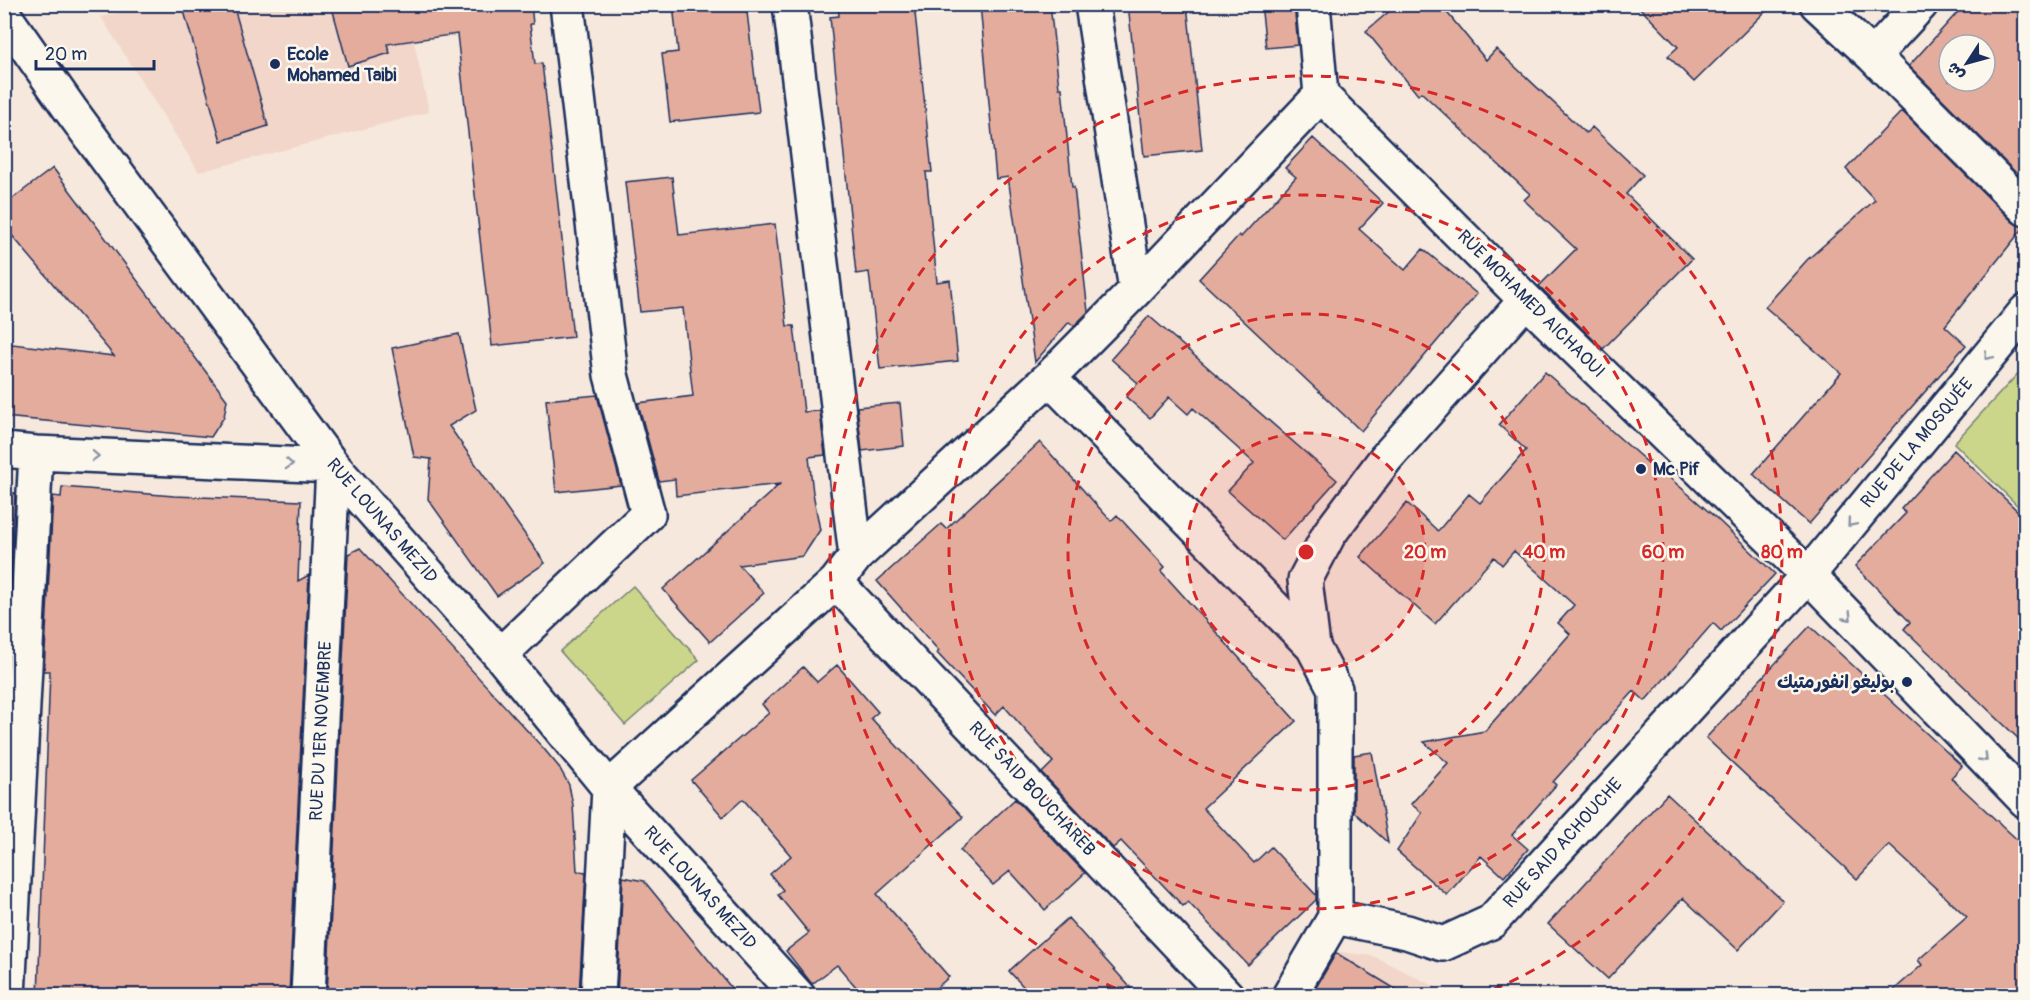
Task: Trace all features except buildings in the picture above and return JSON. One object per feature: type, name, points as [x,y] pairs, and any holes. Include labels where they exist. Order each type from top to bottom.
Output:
[{"type":"street","points":[[500,656],[648,514],[611,375],[567,4]]},
{"type":"street","points":[[790,4],[856,556]]},
{"type":"street","points":[[1092,4],[1136,290]]},
{"type":"street","points":[[598,996],[609,788],[836,582],[856,556],[1049,378],[1321,95],[1312,4]]},
{"type":"street","points":[[1817,4],[1874,57],[2025,209]]},
{"type":"street","points":[[1874,57],[1917,7]]},
{"type":"street","name":"RUE LOUNAS MEZID","points":[[4,15],[70,109],[333,466],[500,656],[609,788],[798,996]]},
{"type":"street","name":"RUE MOHAMED AICHAOUI","points":[[1321,95],[1526,300],[1808,575],[2025,801]]},
{"type":"street","points":[[1312,647],[1305,580],[1329,534],[1386,458],[1526,300]]},
{"type":"street","name":"RUE DE LA MOSQUÉE","points":[[1808,575],[2025,311]]},
{"type":"street","points":[[1049,378],[1312,647],[1335,689],[1335,916],[1289,996]]},
{"type":"street","points":[[9,996],[20,451],[333,466]]},
{"type":"street","name":"RUE DU 1ER NOVEMBRE","points":[[308,996],[333,466]]},
{"type":"street","name":"RUE SAID ACHOUCHE","points":[[1335,916],[1407,932],[1443,944],[1491,922],[1808,575]]},
{"type":"street","name":"RUE SAID BOUCHAREB","points":[[836,582],[1227,996]]},
{"type":"shaded area","name":"Ecole Mohamed Taibi","points":[[142,4],[406,5],[429,112],[199,172],[101,17],[142,8]]},
{"type":"shaded area","points":[[1333,951],[1373,956],[1452,995],[1305,996]]},
{"type":"green space","points":[[2025,366],[2025,513],[1954,443]]},
{"type":"green space","points":[[633,586],[699,660],[625,725],[560,651]]},
{"type":"place","name":"Ecole Mohamed Taibi","points":[[275,64]]},
{"type":"place","name":"Mc Pif","points":[[1641,469]]},
{"type":"place","name":"بوليغو انفورمتيك","points":[[1907,682]]}]
